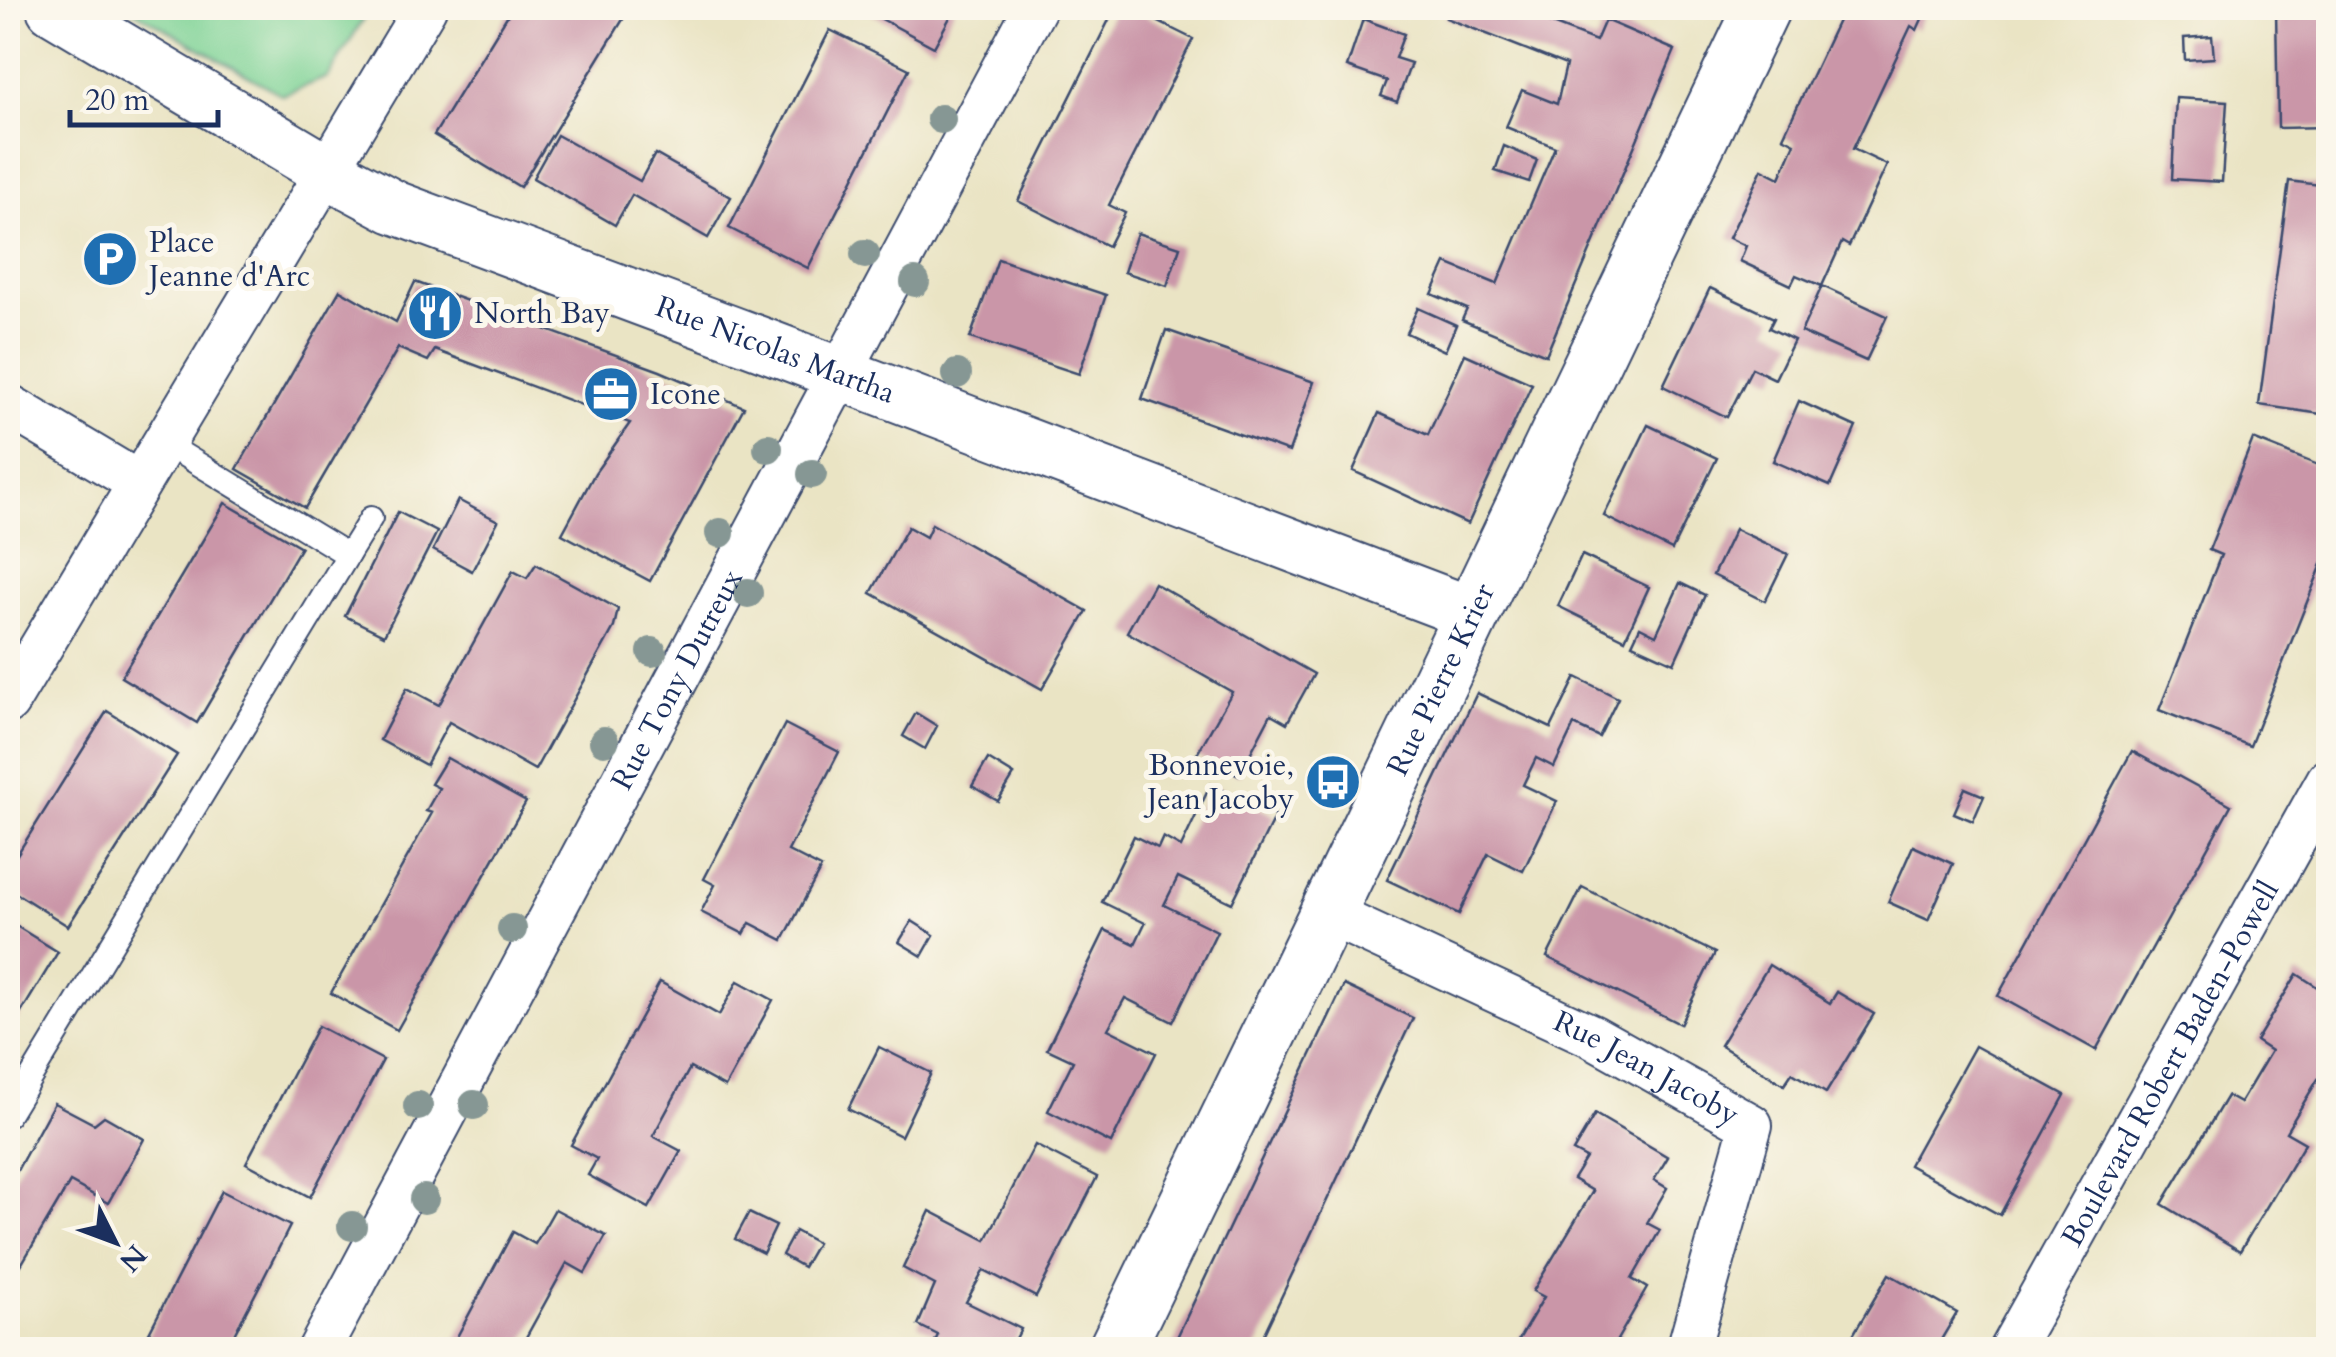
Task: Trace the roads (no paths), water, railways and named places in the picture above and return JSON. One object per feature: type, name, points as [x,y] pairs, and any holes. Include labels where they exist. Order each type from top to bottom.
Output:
[{"type":"main road","name":"Rue Pierre Krier","points":[[1116,1350],[1762,8]]},
{"type":"street","name":"Rue Nicolas Martha","points":[[53,8],[394,207],[1472,614]]},
{"type":"street","points":[[8,702],[425,8]]},
{"type":"street","name":"Rue Tony Dutreux","points":[[318,1350],[1034,8]]},
{"type":"street","points":[[8,405],[140,483]]},
{"type":"street","name":"Boulevard Robert Baden-Powell","points":[[2010,1350],[2328,780]]},
{"type":"street","name":"Rue Jean Jacoby","points":[[1327,913],[1592,1036],[1751,1125],[1688,1350]]},
{"type":"lane","points":[[164,443],[348,555]]},
{"type":"lane","points":[[8,1115],[371,518]]},
{"type":"place","name":"Place Jeanne d'Arc","points":[[110,259]]},
{"type":"place","name":"North Bay","points":[[435,313]]},
{"type":"place","name":"Icone","points":[[611,394]]},
{"type":"place","name":"Bonnevoie, Jean Jacoby","points":[[1333,782]]}]
